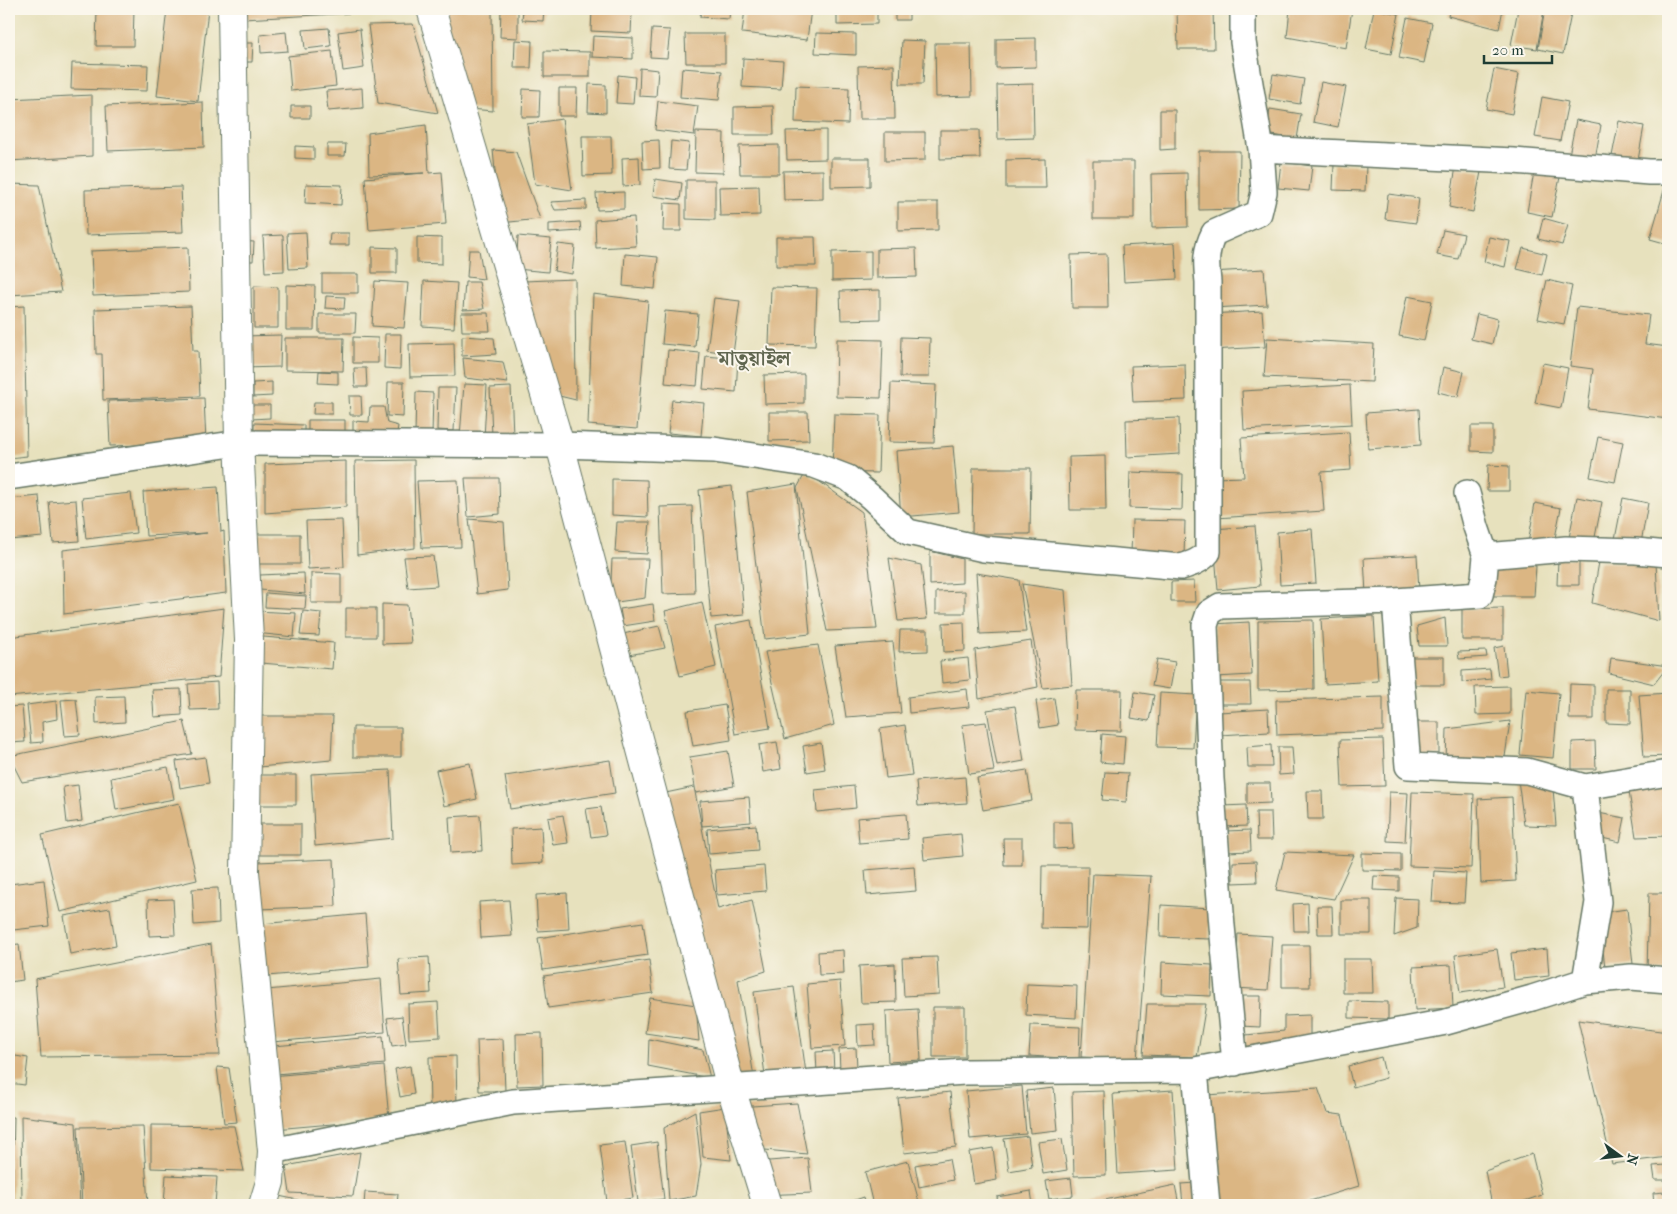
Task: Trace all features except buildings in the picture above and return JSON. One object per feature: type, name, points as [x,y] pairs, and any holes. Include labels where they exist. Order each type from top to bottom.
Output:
[{"type":"street","points":[[232,9],[239,443],[249,640],[245,872],[272,1150],[270,1182],[263,1205]]},
{"type":"street","points":[[431,9],[560,445],[731,1088],[767,1205]]},
{"type":"street","points":[[9,477],[239,443],[560,445],[714,450],[814,465],[848,478],[908,532],[984,548],[1180,567],[1194,562],[1203,558],[1208,552],[1208,282],[1206,258],[1208,245],[1214,233],[1259,213],[1264,192],[1261,149],[1243,42],[1243,9]]},
{"type":"street","points":[[1261,149],[1514,160],[1668,172]]},
{"type":"street","points":[[1235,1063],[1211,779],[1205,625],[1209,613],[1220,606],[1395,601],[1480,595],[1486,556],[1467,493]]},
{"type":"street","points":[[1486,556],[1566,549],[1668,554]]},
{"type":"street","points":[[1395,601],[1408,766],[1527,771],[1585,787],[1668,773]]},
{"type":"street","points":[[1585,787],[1598,902],[1585,980]]},
{"type":"street","points":[[272,1150],[513,1102],[965,1072],[1195,1070],[1446,1022],[1532,998],[1585,980],[1632,977],[1668,980]]},
{"type":"street","points":[[1195,1070],[1207,1205]]},
{"type":"district","name":"মাতুয়াইল","points":[[754,358]]}]
